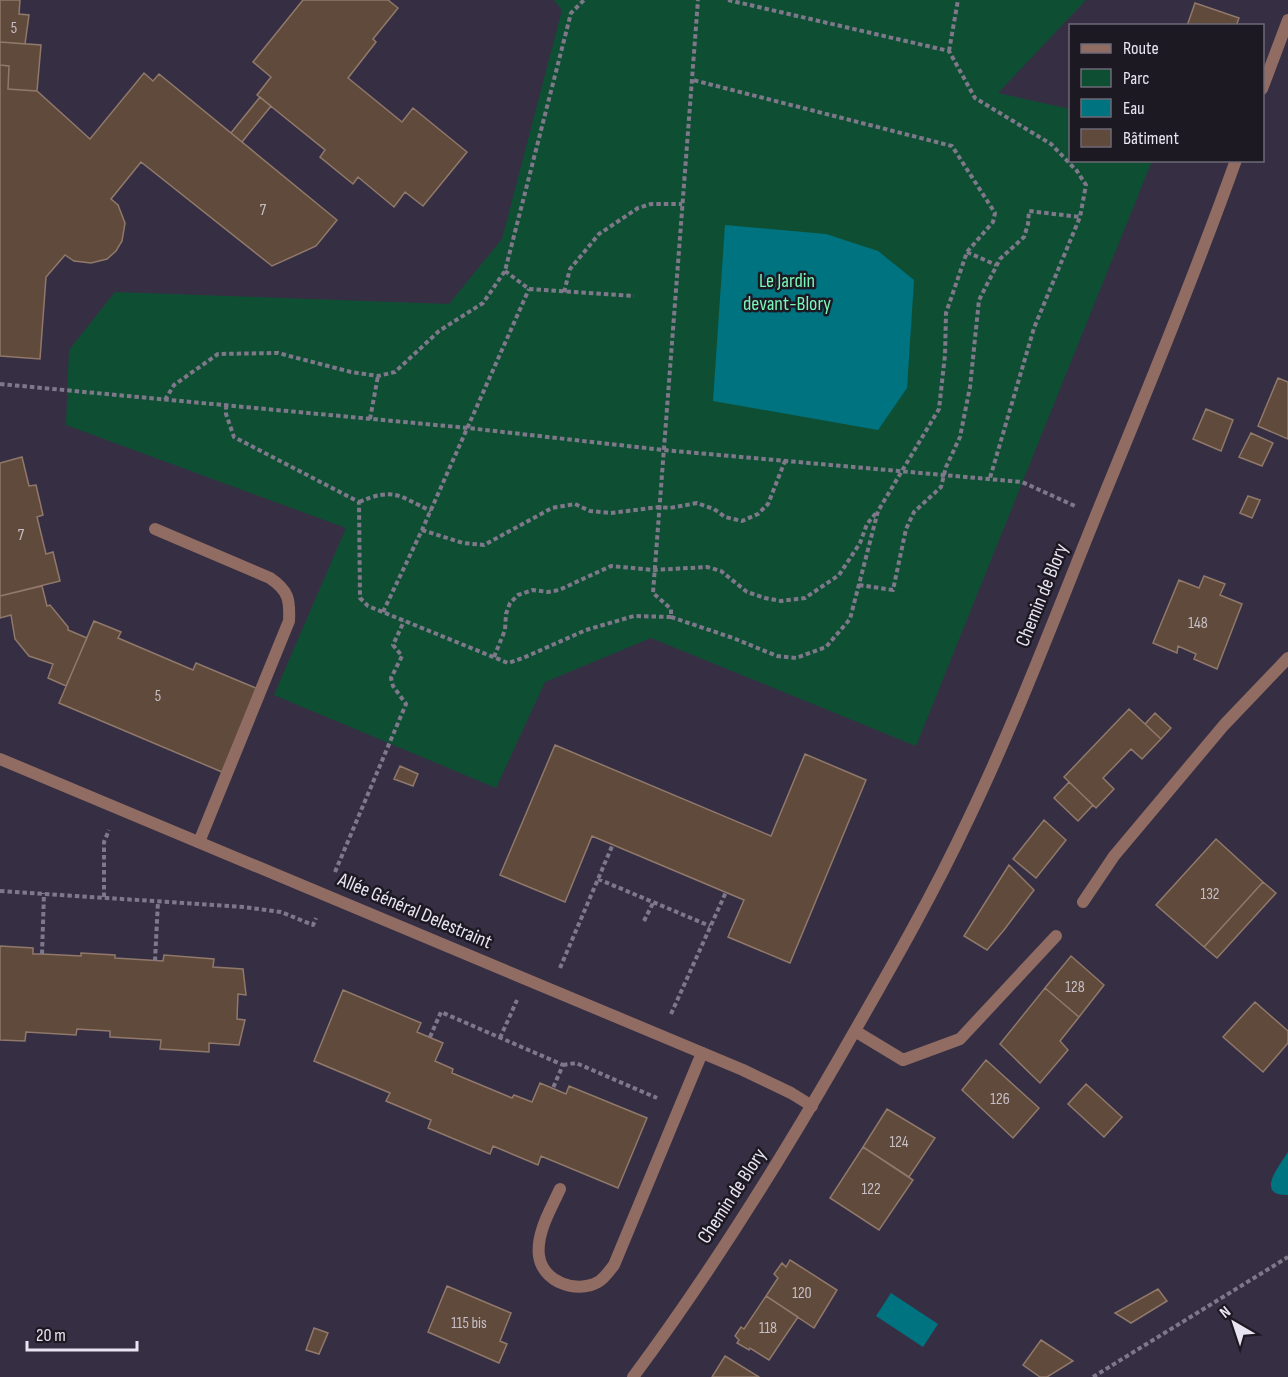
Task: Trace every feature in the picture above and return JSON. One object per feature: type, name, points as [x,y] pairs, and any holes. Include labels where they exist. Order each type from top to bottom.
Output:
[{"type":"street","points":[[1264,86],[1288,20]]},
{"type":"street","name":"Chemin de Blory","points":[[633,1377],[706,1272],[812,1106],[934,890],[1007,734],[1202,256],[1235,162]]},
{"type":"street","points":[[155,529],[270,578],[282,586],[290,602],[289,621],[199,842]]},
{"type":"street","points":[[1083,902],[1121,847],[1224,725],[1288,658]]},
{"type":"street","name":"Allée Général Delestraint","points":[[0,759],[743,1070],[792,1093],[812,1106]]},
{"type":"street","points":[[855,1031],[903,1060],[960,1039],[1056,936]]},
{"type":"street","points":[[560,1189],[540,1236],[539,1256],[546,1272],[560,1283],[580,1287],[600,1281],[614,1265],[702,1053]]},
{"type":"path","points":[[165,400],[174,385],[218,354],[278,353],[351,372],[378,376],[395,372],[440,331],[483,303],[505,271],[571,13],[584,0]]},
{"type":"path","points":[[671,617],[671,609],[653,593],[654,570],[698,0]]},
{"type":"path","points":[[728,0],[949,51]]},
{"type":"path","points":[[958,0],[949,51],[975,99],[1051,144],[1077,171],[1086,185],[1080,218],[1034,328],[990,478]]},
{"type":"path","points":[[494,657],[506,630],[506,614],[510,603],[518,595],[533,590],[548,592],[559,590],[611,567],[654,570],[707,567],[721,571],[747,592],[765,598],[781,601],[805,598],[839,575],[860,543],[867,524],[878,512],[939,409],[945,355],[946,313],[967,252],[993,222],[995,213],[952,146],[693,80]]},
{"type":"path","points":[[564,292],[570,269],[599,234],[638,208],[651,204],[682,204]]},
{"type":"path","points":[[859,585],[893,590],[906,529],[915,512],[941,487],[960,437],[976,345],[979,300],[996,265],[1024,237],[1029,211],[1080,218]]},
{"type":"path","points":[[967,252],[996,265]]},
{"type":"path","points":[[505,271],[529,290],[634,296]]},
{"type":"path","points":[[383,612],[431,511],[529,290]]},
{"type":"path","points":[[369,419],[378,376]]},
{"type":"path","points":[[0,384],[468,428],[663,450],[990,478],[1022,482],[1096,516]]},
{"type":"path","points":[[226,405],[226,414],[234,437],[359,502]]},
{"type":"path","points":[[422,530],[463,543],[484,544],[552,508],[575,504],[590,511],[611,513],[698,503],[714,509],[724,517],[742,521],[758,514],[768,504],[785,461]]},
{"type":"path","points":[[359,502],[377,494],[393,494],[431,511]]},
{"type":"path","points":[[359,502],[360,598],[368,606],[508,663],[586,630],[634,616],[671,617],[777,656],[796,658],[826,647],[850,619],[878,512]]},
{"type":"path","points":[[388,743],[406,704],[393,686],[391,678],[402,656],[393,645],[404,621]]},
{"type":"path","points":[[104,897],[104,842],[118,809]]},
{"type":"path","points":[[550,989],[613,844]]},
{"type":"path","points":[[598,879],[710,926]]},
{"type":"path","points":[[661,1036],[726,892]]},
{"type":"path","points":[[42,954],[44,893]]},
{"type":"path","points":[[155,961],[158,901]]},
{"type":"path","points":[[644,921],[653,903]]},
{"type":"path","points":[[500,1038],[526,979]]},
{"type":"path","points":[[430,1037],[441,1012],[563,1065],[576,1063],[680,1108]]},
{"type":"path","points":[[553,1088],[563,1065]]},
{"type":"path","points":[[1093,1377],[1288,1257]]},
{"type":"green space","name":"Le Jardin devant-Blory","points":[[554,0],[1086,0],[998,93],[1069,109],[1069,162],[1152,162],[916,746],[651,638],[545,682],[496,788],[274,695],[346,528],[66,425],[69,350],[115,292],[449,304],[502,239],[562,10]]},
{"type":"water","points":[[725,225],[826,234],[878,251],[914,280],[907,388],[878,430],[713,401]]},
{"type":"water","points":[[1288,1152],[1288,1195],[1278,1194],[1273,1191],[1272,1179]]},
{"type":"water","points":[[891,1293],[938,1324],[923,1347],[876,1316]]},
{"type":"building","points":[[0,0],[20,0],[19,14],[29,15],[25,44],[0,42]]},
{"type":"building","points":[[303,0],[388,0],[398,8],[373,39],[376,42],[348,78],[402,122],[413,108],[467,152],[423,206],[405,192],[394,207],[358,177],[353,184],[320,157],[325,150],[257,95],[271,77],[253,62]]},
{"type":"building","points":[[1195,3],[1239,18],[1237,24],[1188,24]]},
{"type":"building","points":[[0,42],[41,45],[37,91],[8,89],[9,66],[0,65]]},
{"type":"building","points":[[0,65],[9,66],[8,89],[37,91],[90,139],[144,73],[153,81],[159,74],[337,220],[316,246],[272,266],[141,162],[111,199],[118,205],[125,223],[122,241],[116,251],[107,259],[91,263],[74,261],[65,255],[46,277],[40,359],[0,356]]},
{"type":"building","points":[[260,97],[271,106],[242,142],[231,133]]},
{"type":"building","points":[[1278,378],[1288,382],[1288,439],[1258,426]]},
{"type":"building","points":[[1206,409],[1233,420],[1221,451],[1193,439]]},
{"type":"building","points":[[1251,433],[1273,443],[1262,466],[1239,457]]},
{"type":"building","points":[[22,457],[29,486],[36,485],[43,515],[37,517],[46,554],[53,552],[60,581],[0,596],[0,463]]},
{"type":"building","points":[[1248,496],[1260,500],[1252,518],[1240,513]]},
{"type":"building","points":[[1204,576],[1225,584],[1220,595],[1242,604],[1217,669],[1194,659],[1196,654],[1178,646],[1177,653],[1153,643],[1179,580],[1199,588]]},
{"type":"building","points":[[42,586],[47,606],[50,605],[68,630],[87,638],[66,686],[48,678],[53,664],[29,656],[15,639],[11,615],[0,618],[0,596]]},
{"type":"building","points":[[94,621],[121,632],[118,638],[193,670],[196,663],[258,689],[222,772],[59,703]]},
{"type":"building","points":[[1129,709],[1161,739],[1142,759],[1131,749],[1103,778],[1114,789],[1096,808],[1064,777]]},
{"type":"building","points":[[1155,713],[1171,728],[1161,739],[1145,724]]},
{"type":"building","points":[[555,745],[771,836],[805,754],[866,780],[790,963],[728,937],[744,900],[592,836],[565,902],[500,875]]},
{"type":"building","points":[[400,766],[418,774],[413,786],[394,779]]},
{"type":"building","points":[[1069,782],[1093,805],[1078,821],[1054,798]]},
{"type":"building","points":[[1044,820],[1066,840],[1036,878],[1013,859]]},
{"type":"building","points":[[1216,839],[1263,882],[1204,947],[1156,905]]},
{"type":"building","points":[[1009,865],[1034,890],[987,950],[964,936]]},
{"type":"building","points":[[1263,882],[1276,893],[1217,958],[1204,947]]},
{"type":"building","points":[[0,946],[33,948],[33,954],[81,956],[81,953],[163,961],[164,955],[214,959],[213,967],[243,969],[246,995],[238,994],[237,1019],[245,1020],[239,1045],[209,1043],[209,1052],[160,1049],[161,1040],[110,1037],[110,1031],[77,1029],[76,1035],[26,1032],[25,1041],[0,1040]]},
{"type":"building","points":[[1071,956],[1104,985],[1079,1017],[1045,988]]},
{"type":"building","points":[[1045,988],[1079,1017],[1060,1041],[1068,1050],[1040,1083],[1000,1044]]},
{"type":"building","points":[[343,990],[421,1023],[417,1032],[443,1043],[435,1061],[453,1069],[452,1073],[512,1098],[514,1095],[532,1102],[540,1083],[566,1094],[569,1086],[647,1118],[618,1188],[541,1156],[538,1165],[493,1146],[490,1154],[428,1128],[431,1120],[386,1101],[390,1093],[314,1061]]},
{"type":"building","points":[[1255,1002],[1288,1031],[1288,1043],[1263,1072],[1223,1037]]},
{"type":"building","points":[[986,1060],[1039,1108],[1013,1138],[962,1090]]},
{"type":"building","points":[[1086,1084],[1122,1117],[1104,1137],[1068,1104]]},
{"type":"building","points":[[887,1109],[935,1138],[909,1177],[863,1147]]},
{"type":"building","points":[[863,1147],[913,1180],[879,1230],[830,1198]]},
{"type":"building","points":[[790,1260],[837,1290],[814,1328],[766,1296],[778,1278],[774,1274],[782,1263],[786,1267]]},
{"type":"building","points":[[447,1286],[511,1313],[500,1341],[507,1344],[499,1363],[428,1332]]},
{"type":"building","points":[[1158,1289],[1167,1301],[1131,1323],[1115,1313]]},
{"type":"building","points":[[766,1296],[798,1317],[769,1360],[737,1343],[739,1340],[735,1336],[741,1327],[744,1329]]},
{"type":"building","points":[[314,1328],[328,1333],[319,1354],[306,1350]]},
{"type":"building","points":[[1041,1340],[1073,1361],[1047,1377],[1040,1377],[1023,1365]]},
{"type":"building","points":[[725,1356],[759,1377],[712,1377]]}]
